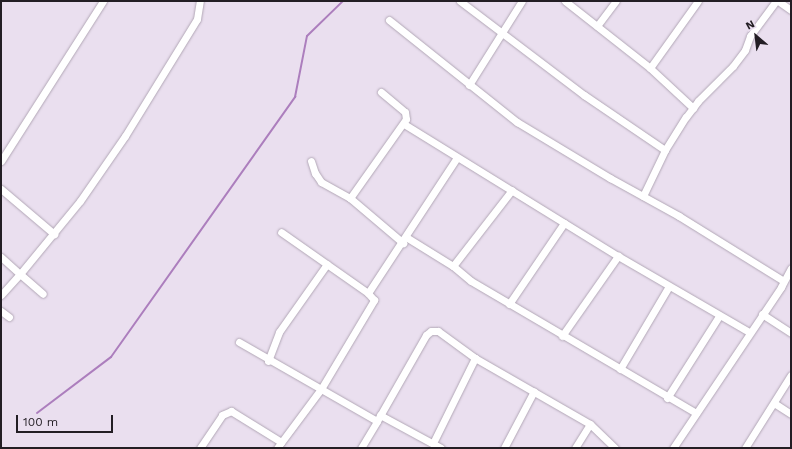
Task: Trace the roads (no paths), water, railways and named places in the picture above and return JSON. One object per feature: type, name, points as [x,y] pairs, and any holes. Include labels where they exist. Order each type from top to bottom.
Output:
[{"type":"street","points":[[1,161],[103,1]]},
{"type":"street","points":[[1,295],[54,234],[125,136],[197,19],[200,1]]},
{"type":"street","points":[[460,1],[501,34],[584,95],[665,150]]},
{"type":"street","points":[[469,85],[522,1]]},
{"type":"street","points":[[566,1],[650,68],[693,108]]},
{"type":"street","points":[[597,26],[616,1]]},
{"type":"street","points":[[650,68],[698,1]]},
{"type":"street","points":[[644,196],[665,150],[693,108],[736,62],[750,36],[777,1],[791,10]]},
{"type":"street","points":[[389,20],[469,85],[523,126],[680,216],[784,281]]},
{"type":"street","points":[[350,198],[404,124],[406,114],[381,92]]},
{"type":"street","points":[[404,124],[456,159],[512,190],[618,256],[719,316],[749,332]]},
{"type":"street","points":[[368,293],[456,159]]},
{"type":"street","points":[[311,161],[315,174],[321,182],[350,198],[404,240],[453,266],[471,281],[509,304],[696,413]]},
{"type":"street","points":[[1,190],[54,234]]},
{"type":"street","points":[[453,266],[512,190]]},
{"type":"street","points":[[509,304],[564,223]]},
{"type":"street","points":[[200,448],[222,415],[231,411],[279,445],[321,389],[373,304],[374,300],[368,293],[281,232]]},
{"type":"street","points":[[562,336],[618,256]]},
{"type":"street","points":[[1,257],[43,294]]},
{"type":"street","points":[[268,361],[280,332],[327,264]]},
{"type":"street","points":[[673,448],[784,281],[791,268]]},
{"type":"street","points":[[620,369],[669,286]]},
{"type":"street","points":[[1,311],[9,318]]},
{"type":"street","points":[[762,314],[791,333]]},
{"type":"street","points":[[668,398],[719,316]]},
{"type":"street","points":[[361,448],[426,336],[431,331],[438,331],[475,358],[590,424],[615,448]]},
{"type":"street","points":[[239,342],[268,361],[321,389],[441,448]]},
{"type":"street","points":[[433,443],[475,358]]},
{"type":"street","points":[[745,448],[791,375]]},
{"type":"street","points":[[504,448],[534,391]]},
{"type":"street","points":[[774,403],[791,414]]},
{"type":"street","points":[[575,448],[590,424]]},
{"type":"waterway","points":[[37,413],[111,357],[295,97],[307,36],[343,1]]}]
